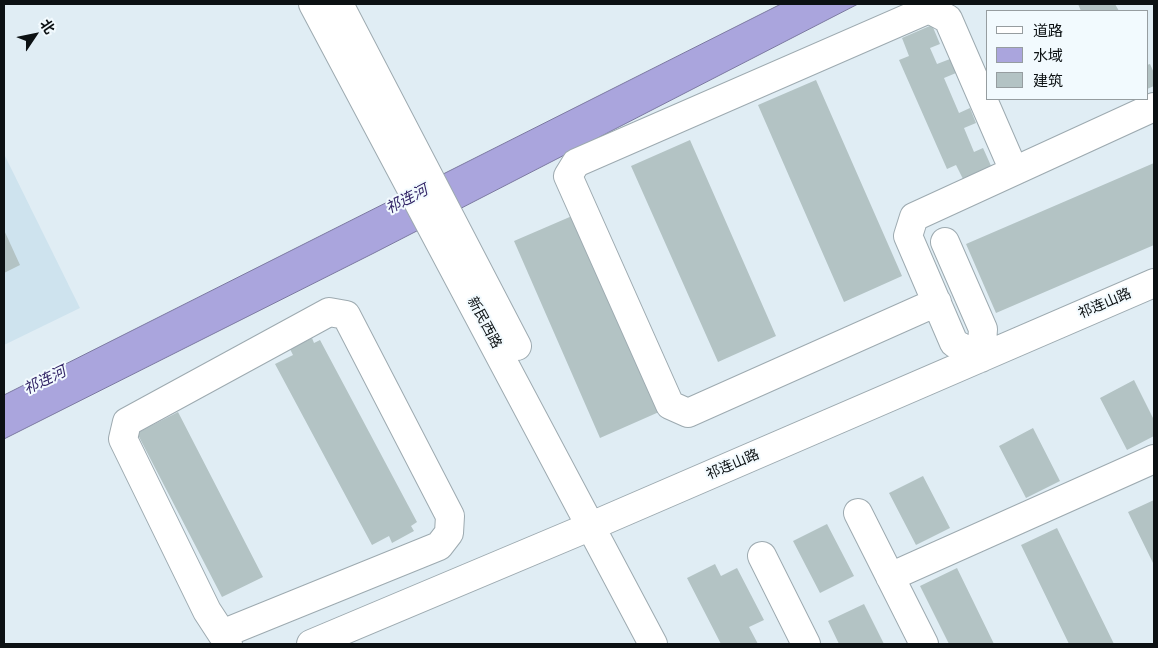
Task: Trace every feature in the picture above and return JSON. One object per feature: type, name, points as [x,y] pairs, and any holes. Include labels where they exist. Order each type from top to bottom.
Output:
[{"type":"street","name":"新民西路","points":[[313,4],[410,165],[603,528],[673,644]]},
{"type":"street","name":"新民西路","points":[[339,4],[410,165]]},
{"type":"street","points":[[937,302],[688,412],[670,405],[568,176],[576,162],[929,9],[948,19],[1014,171]]},
{"type":"street","points":[[945,242],[983,329],[981,358],[954,342],[908,236],[914,216],[1154,107]]},
{"type":"street","name":"祁连山路","points":[[349,644],[981,358],[1154,283]]},
{"type":"street","name":"祁连山路","points":[[311,644],[603,528],[1154,300]]},
{"type":"street","points":[[329,312],[346,315],[450,516],[449,533],[438,546],[225,639],[208,611],[123,440],[128,422],[329,312]]},
{"type":"street","points":[[890,577],[1154,459]]},
{"type":"street","points":[[858,513],[924,644]]},
{"type":"street","name":"新民西路","points":[[603,528],[653,644]]},
{"type":"street","points":[[762,556],[806,644]]},
{"type":"shaded area","points":[[4,154],[80,308],[4,345]]},
{"type":"water","name":"祁连河","points":[[781,4],[858,4],[374,253],[4,439],[4,395]]},
{"type":"building","points":[[1078,4],[1115,4],[1118,10],[1081,10]]},
{"type":"building","points":[[932,25],[940,44],[930,48],[937,64],[950,59],[956,73],[944,78],[959,113],[970,108],[976,123],[964,128],[974,152],[983,148],[992,168],[964,181],[956,165],[947,169],[899,60],[909,56],[902,38]]},
{"type":"building","points":[[1150,64],[1154,73],[1154,86],[1148,89],[1148,65]]},
{"type":"building","points":[[816,80],[902,276],[844,302],[758,105]]},
{"type":"building","points":[[690,140],[776,336],[718,362],[631,166]]},
{"type":"building","points":[[1154,163],[1154,245],[996,313],[966,244]]},
{"type":"building","points":[[572,216],[659,412],[600,438],[514,241]]},
{"type":"building","points":[[4,230],[20,265],[4,273]]},
{"type":"building","points":[[312,338],[314,343],[320,340],[417,522],[411,526],[414,531],[392,543],[389,536],[372,545],[275,364],[293,355],[290,349]]},
{"type":"building","points":[[1134,380],[1154,420],[1154,436],[1127,450],[1100,398]]},
{"type":"building","points":[[178,412],[263,577],[222,597],[137,433]]},
{"type":"building","points":[[1033,428],[1060,481],[1026,498],[999,446]]},
{"type":"building","points":[[923,476],[950,528],[916,545],[889,493]]},
{"type":"building","points":[[1154,500],[1154,565],[1128,512]]},
{"type":"building","points":[[827,524],[854,576],[820,593],[793,541]]},
{"type":"building","points":[[1057,528],[1114,644],[1069,644],[1021,545]]},
{"type":"building","points":[[715,564],[721,576],[737,568],[764,620],[749,627],[758,644],[721,644],[687,578]]},
{"type":"building","points":[[957,568],[994,644],[949,644],[920,586]]},
{"type":"building","points":[[864,604],[884,644],[839,644],[828,621]]}]
